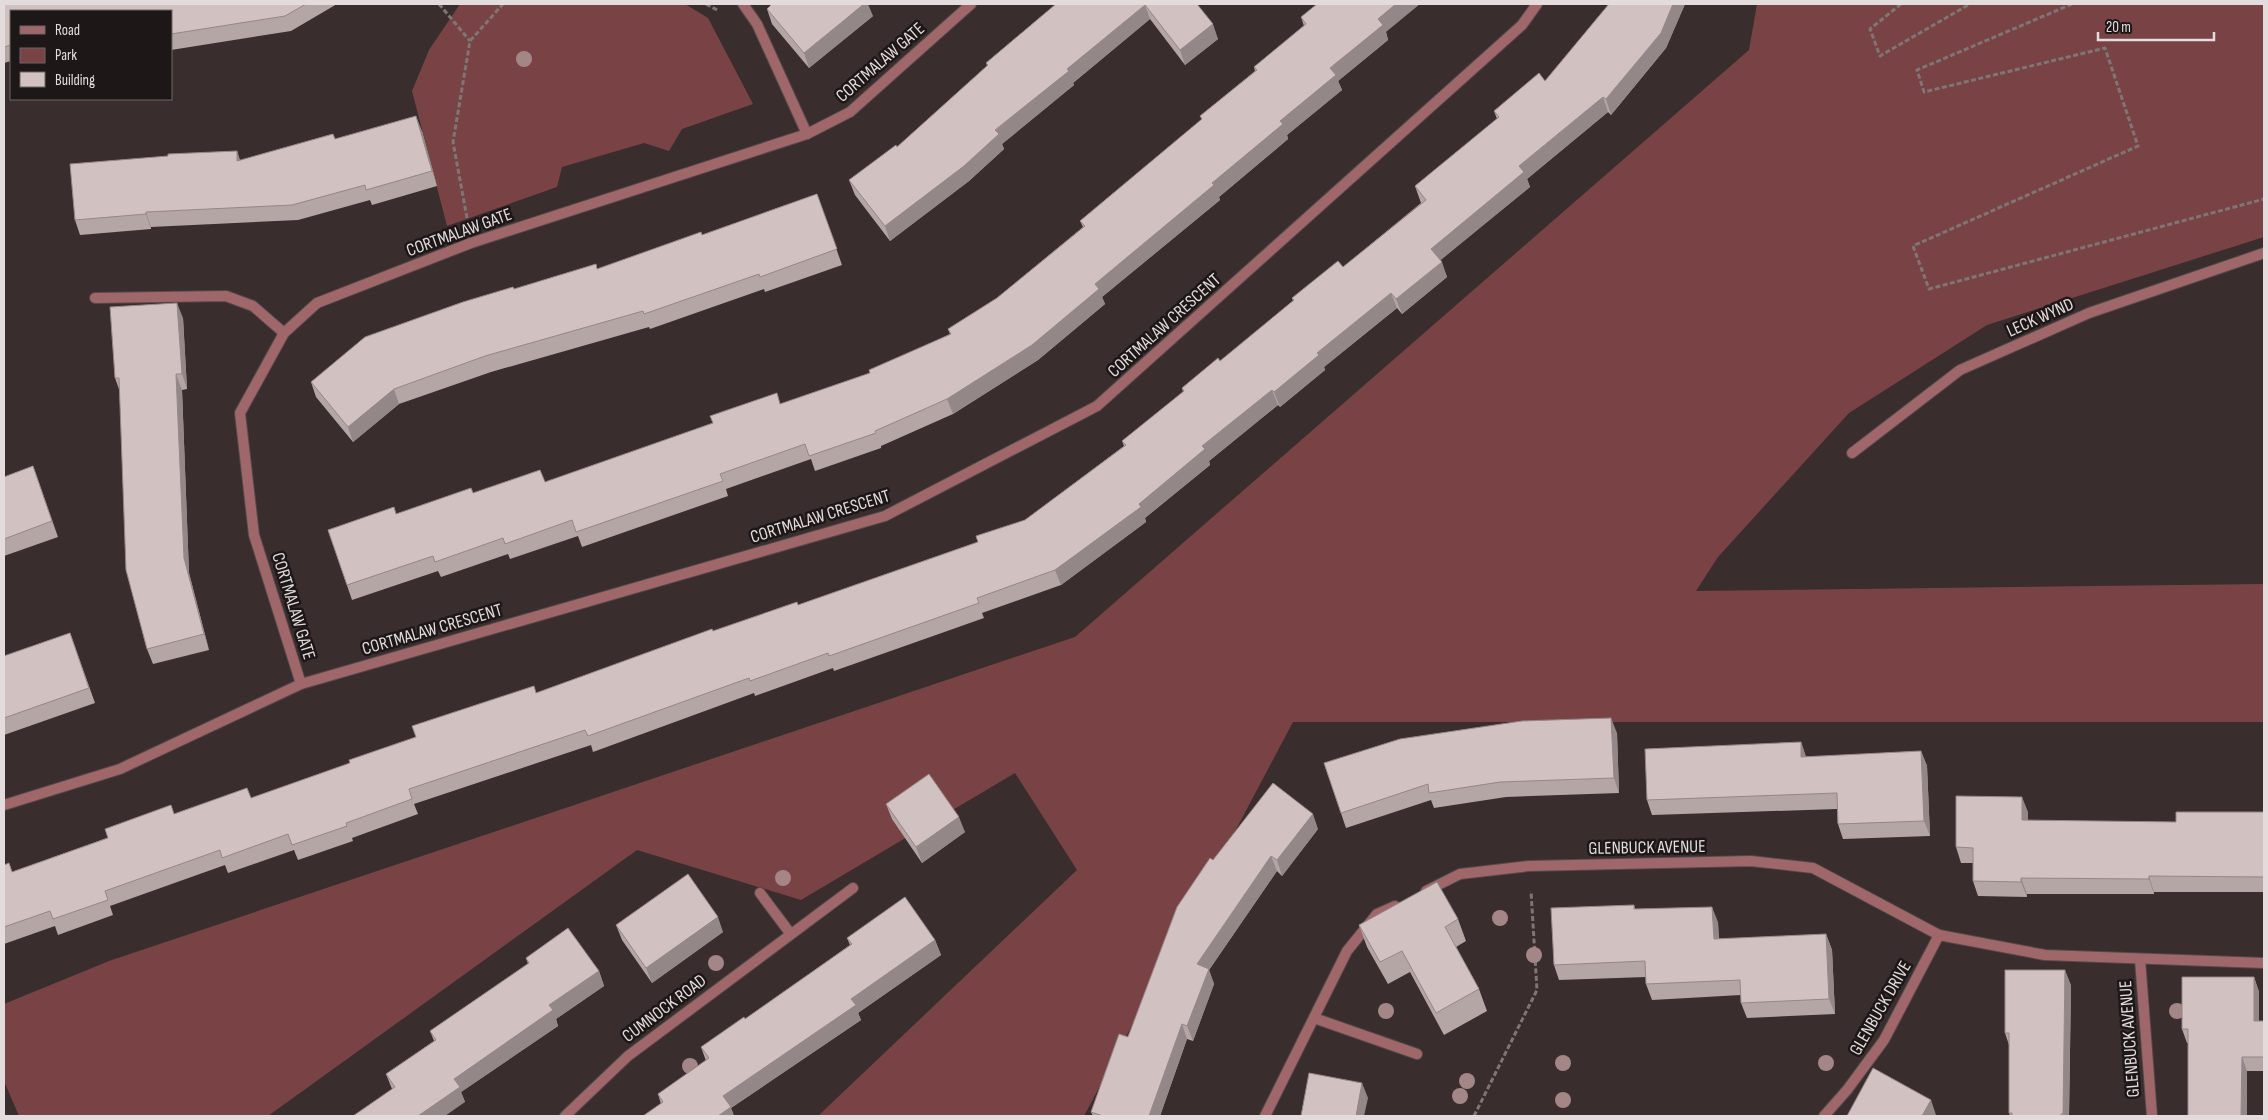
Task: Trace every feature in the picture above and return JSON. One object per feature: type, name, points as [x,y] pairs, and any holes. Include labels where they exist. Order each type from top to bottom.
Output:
[{"type":"street","points":[[743,4],[756,24],[807,134]]},
{"type":"street","name":"CORTMALAW GATE","points":[[301,684],[254,535],[240,413],[284,333],[316,304],[471,243],[807,134],[850,112],[971,4]]},
{"type":"street","name":"CORTMALAW CRESCENT","points":[[4,805],[120,769],[301,684],[885,516],[1097,406],[1522,25],[1536,4]]},
{"type":"street","name":"LECK WYND","points":[[1852,453],[1960,370],[2089,313],[2264,253]]},
{"type":"street","points":[[95,298],[226,296],[253,306],[284,333]]},
{"type":"street","name":"GLENBUCK AVENUE","points":[[1419,894],[1460,874],[1529,866],[1751,861],[1813,868],[1939,935],[2045,955],[2264,963]]},
{"type":"street","name":"CUMNOCK ROAD","points":[[565,1116],[628,1056],[790,933],[853,888]]},
{"type":"street","points":[[760,893],[790,933]]},
{"type":"street","points":[[1265,1116],[1347,952],[1378,914],[1402,902]]},
{"type":"street","name":"GLENBUCK DRIVE","points":[[1824,1116],[1847,1090],[1884,1040],[1939,935]]},
{"type":"street","name":"GLENBUCK AVENUE","points":[[2140,959],[2152,1116]]},
{"type":"street","points":[[1314,1018],[1416,1054]]},
{"type":"path","points":[[439,4],[470,41]]},
{"type":"path","points":[[471,243],[453,142],[470,41],[503,4]]},
{"type":"path","points":[[1901,4],[1870,29],[1880,56],[1970,4]]},
{"type":"path","points":[[2072,4],[1917,70],[1924,92],[2105,48],[2138,146],[1913,246],[1929,288],[2264,199]]},
{"type":"path","points":[[1474,1116],[1536,990],[1529,866]]},
{"type":"green space","points":[[460,4],[685,4],[708,18],[753,104],[682,129],[669,151],[644,143],[562,167],[557,187],[447,226],[412,91],[429,50]]},
{"type":"green space","points":[[1757,4],[2264,4],[2264,237],[1987,325],[1849,413],[1718,557],[1696,591],[2264,584],[2264,722],[1293,722],[1084,1116],[818,1116],[1077,870],[1015,773],[801,900],[637,850],[268,1116],[19,1116],[4,1081],[4,1004],[109,961],[1075,637],[1749,50]]},
{"type":"building","points":[[4,4],[306,4],[285,16],[172,34],[172,10],[10,10],[10,45],[4,47]]},
{"type":"building","points":[[772,4],[864,4],[804,53],[767,9]]},
{"type":"building","points":[[1056,4],[1197,4],[1213,24],[1180,50],[1145,5],[1067,69],[1069,71],[995,130],[999,134],[964,166],[885,226],[849,180],[896,145],[897,147],[988,65],[986,63]]},
{"type":"building","points":[[1317,4],[1396,4],[1378,19],[1383,25],[1330,68],[1336,75],[1280,121],[1283,124],[1212,183],[1214,185],[1095,284],[1099,289],[1032,345],[947,399],[875,431],[876,433],[809,456],[805,444],[720,474],[723,481],[576,532],[572,520],[505,544],[503,538],[435,562],[433,556],[347,585],[328,530],[394,507],[396,514],[471,488],[473,493],[540,470],[545,482],[713,423],[710,416],[777,393],[780,404],[870,373],[869,370],[951,334],[948,329],[997,298],[1085,226],[1080,221],[1202,119],[1200,116],[1257,70],[1254,67],[1306,24],[1301,17]]},
{"type":"building","points":[[1609,4],[1673,4],[1661,33],[1606,99],[1603,97],[1519,166],[1524,172],[1431,249],[1442,262],[1396,299],[1391,293],[1317,353],[1319,355],[1274,392],[1272,390],[1202,446],[1205,449],[1139,504],[1141,507],[1055,570],[977,598],[979,603],[829,656],[828,653],[750,681],[749,678],[588,736],[585,730],[409,789],[412,799],[346,823],[347,826],[292,845],[288,834],[222,858],[220,850],[105,891],[108,900],[53,919],[50,911],[4,927],[4,865],[9,863],[12,872],[108,838],[105,829],[171,805],[174,814],[247,788],[251,798],[350,763],[349,760],[416,737],[412,726],[534,686],[536,693],[712,629],[713,631],[797,602],[798,605],[978,542],[976,536],[1025,520],[1126,445],[1122,441],[1184,391],[1182,388],[1218,358],[1220,361],[1294,300],[1292,298],[1338,261],[1343,267],[1426,200],[1415,186],[1499,117],[1494,111],[1539,73],[1545,81]]},
{"type":"building","points":[[416,116],[432,171],[366,190],[365,185],[292,205],[146,212],[146,214],[75,220],[70,164],[168,156],[168,154],[237,151],[237,161],[333,134],[335,139]]},
{"type":"building","points":[[817,194],[837,249],[760,277],[759,274],[644,314],[643,311],[485,356],[394,389],[348,427],[311,382],[365,337],[463,302],[513,287],[514,289],[596,264],[597,269],[701,232],[702,235]]},
{"type":"building","points":[[177,303],[182,374],[176,374],[184,558],[204,634],[147,649],[126,570],[119,378],[115,378],[110,307]]},
{"type":"building","points":[[33,466],[52,521],[4,539],[4,477]]},
{"type":"building","points":[[70,633],[89,688],[4,718],[4,656]]},
{"type":"building","points":[[1611,718],[1614,778],[1500,782],[1429,793],[1428,784],[1341,813],[1324,763],[1400,739],[1522,721]]},
{"type":"building","points":[[1801,742],[1801,757],[1921,751],[1924,821],[1838,824],[1837,793],[1647,800],[1645,749]]},
{"type":"building","points":[[929,774],[959,817],[916,847],[886,804]]},
{"type":"building","points":[[1273,783],[1313,814],[1277,860],[1271,856],[1197,964],[1209,969],[1187,1026],[1182,1024],[1149,1116],[1103,1116],[1091,1112],[1119,1034],[1128,1037],[1177,907],[1210,858],[1213,860]]},
{"type":"building","points":[[1956,796],[2022,797],[2022,820],[2176,822],[2176,812],[2264,812],[2264,877],[2149,876],[2149,879],[2021,878],[2021,882],[1973,881],[1973,848],[1956,847]]},
{"type":"building","points":[[688,874],[718,917],[646,968],[616,925]]},
{"type":"building","points":[[1437,882],[1458,919],[1445,927],[1479,989],[1436,1013],[1402,951],[1380,962],[1359,925]]},
{"type":"building","points":[[905,897],[935,940],[851,999],[856,1005],[723,1096],[731,1107],[718,1116],[643,1116],[663,1102],[658,1094],[709,1058],[701,1047],[744,1017],[745,1019],[852,944],[847,938]]},
{"type":"building","points":[[1634,905],[1634,909],[1712,907],[1714,939],[1826,934],[1829,999],[1741,1003],[1740,980],[1646,984],[1645,961],[1554,965],[1551,908]]},
{"type":"building","points":[[568,928],[599,971],[549,1005],[553,1010],[454,1079],[460,1087],[418,1116],[353,1116],[395,1087],[386,1074],[436,1040],[430,1031],[529,963],[526,958]]},
{"type":"building","points":[[2005,970],[2065,970],[2063,1114],[2061,1116],[2012,1116],[2012,1113],[2009,1113],[2009,1033],[2005,1033]]},
{"type":"building","points":[[2182,977],[2254,977],[2254,1021],[2264,1021],[2264,1057],[2242,1057],[2241,1116],[2188,1116],[2188,1029],[2182,1029]]},
{"type":"building","points":[[1873,1068],[1931,1100],[1922,1116],[1847,1116]]},
{"type":"building","points":[[1309,1073],[1362,1083],[1356,1116],[1301,1116]]}]
